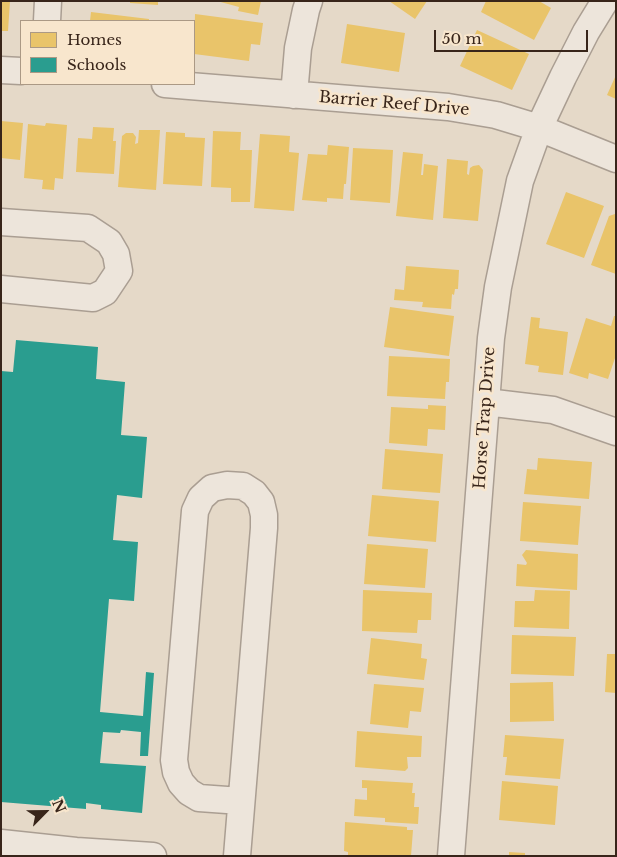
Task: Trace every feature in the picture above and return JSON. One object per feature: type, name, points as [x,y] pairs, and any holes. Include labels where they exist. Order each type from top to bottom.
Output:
[{"type":"street","points":[[47,20],[48,1]]},
{"type":"street","points":[[294,96],[298,48],[309,1]]},
{"type":"street","name":"Horse Trap Drive","points":[[450,856],[491,338],[498,287],[520,181],[539,128],[586,32],[605,1]]},
{"type":"street","points":[[1,70],[20,72]]},
{"type":"street","name":"Barrier Reef Drive","points":[[176,85],[448,107],[496,115],[539,128],[616,159]]},
{"type":"street","points":[[1,222],[88,228],[109,242],[116,254],[119,271],[106,292],[92,298],[1,289]]},
{"type":"street","points":[[486,402],[553,410],[616,432]]},
{"type":"street","points":[[238,856],[264,515],[261,502],[254,494],[243,486],[228,484],[212,488],[201,498],[196,511],[174,760],[176,772],[189,792],[199,798],[241,801]]},
{"type":"street","points":[[1,843],[76,851],[153,856]]},
{"type":"building: Homes","points":[[1,1],[10,1],[8,31],[1,31]]},
{"type":"building: Homes","points":[[130,1],[158,1],[158,5],[130,3]]},
{"type":"building: Homes","points":[[217,1],[261,1],[258,15],[238,11],[239,7]]},
{"type":"building: Homes","points":[[389,1],[427,1],[415,19]]},
{"type":"building: Homes","points":[[486,1],[539,1],[551,8],[534,40],[481,12]]},
{"type":"building: Homes","points":[[91,12],[149,19],[149,20],[90,20]]},
{"type":"building: Homes","points":[[195,14],[263,23],[260,45],[251,44],[249,61],[195,54]]},
{"type":"building: Homes","points":[[347,24],[405,33],[399,72],[341,63]]},
{"type":"building: Homes","points":[[477,30],[529,54],[512,90],[460,66]]},
{"type":"building: Homes","points":[[616,75],[616,99],[607,95]]},
{"type":"building: Homes","points":[[1,121],[23,123],[20,160],[1,158]]},
{"type":"building: Homes","points":[[46,123],[67,125],[63,179],[55,178],[54,190],[42,189],[43,180],[24,178],[28,124],[45,126]]},
{"type":"building: Homes","points":[[93,127],[114,128],[113,141],[116,141],[114,174],[76,172],[78,138],[92,139]]},
{"type":"building: Homes","points":[[139,130],[160,130],[156,190],[118,187],[122,136],[126,133],[133,133],[136,137],[135,144],[138,143]]},
{"type":"building: Homes","points":[[213,131],[241,132],[240,150],[252,150],[250,202],[231,202],[231,188],[211,187]]},
{"type":"building: Homes","points":[[166,132],[185,133],[185,137],[205,138],[202,186],[163,184]]},
{"type":"building: Homes","points":[[260,134],[290,136],[289,152],[299,153],[294,211],[254,208]]},
{"type":"building: Homes","points":[[328,145],[349,147],[343,199],[327,198],[327,202],[302,200],[308,154],[327,155]]},
{"type":"building: Homes","points":[[353,148],[393,150],[390,203],[350,200]]},
{"type":"building: Homes","points":[[403,152],[423,154],[421,175],[423,175],[424,164],[438,166],[433,220],[396,216]]},
{"type":"building: Homes","points":[[447,159],[468,161],[467,174],[469,175],[470,168],[473,166],[479,165],[483,170],[478,221],[443,218]]},
{"type":"building: Homes","points":[[566,192],[604,206],[584,258],[546,244]]},
{"type":"building: Homes","points":[[615,214],[616,274],[591,265],[609,216]]},
{"type":"building: Homes","points":[[406,266],[459,270],[458,289],[455,289],[454,295],[452,294],[451,309],[422,307],[423,302],[394,300],[395,289],[404,290]]},
{"type":"building: Homes","points":[[390,307],[454,316],[449,356],[384,347]]},
{"type":"building: Homes","points":[[614,316],[616,316],[616,355],[608,379],[589,373],[588,379],[569,373],[586,318],[611,326]]},
{"type":"building: Homes","points":[[531,317],[540,318],[539,328],[568,332],[563,375],[538,372],[539,366],[525,364]]},
{"type":"building: Homes","points":[[389,356],[450,359],[449,382],[446,382],[445,399],[387,396]]},
{"type":"building: Homes","points":[[428,405],[446,406],[445,430],[428,429],[427,446],[389,443],[391,407],[428,409]]},
{"type":"building: Homes","points":[[385,449],[443,454],[440,493],[382,489]]},
{"type":"building: Homes","points":[[538,458],[592,462],[589,499],[524,494],[527,469],[537,470]]},
{"type":"building: Homes","points":[[372,495],[439,501],[436,542],[368,536]]},
{"type":"building: Homes","points":[[523,502],[581,506],[578,545],[520,541]]},
{"type":"building: Homes","points":[[367,544],[428,549],[425,588],[364,584]]},
{"type":"building: Homes","points":[[526,550],[578,554],[577,590],[516,586],[517,564],[526,565],[527,563],[522,555]]},
{"type":"building: Homes","points":[[363,590],[432,593],[431,620],[418,620],[417,633],[362,631]]},
{"type":"building: Homes","points":[[535,590],[570,591],[569,629],[514,627],[515,601],[534,601]]},
{"type":"building: Homes","points":[[512,635],[576,637],[574,676],[511,674]]},
{"type":"building: Homes","points":[[371,638],[422,644],[421,658],[427,659],[424,680],[367,674]]},
{"type":"building: Homes","points":[[607,654],[616,654],[616,693],[605,692]]},
{"type":"building: Homes","points":[[553,682],[554,721],[510,722],[510,683]]},
{"type":"building: Homes","points":[[374,684],[424,688],[421,712],[410,711],[408,728],[370,724]]},
{"type":"building: Homes","points":[[357,731],[422,736],[421,757],[407,757],[408,768],[405,771],[355,767]]},
{"type":"building: Homes","points":[[505,735],[564,739],[560,779],[505,775],[507,757],[503,757]]},
{"type":"building: Homes","points":[[362,780],[413,783],[412,793],[415,793],[414,807],[419,807],[418,824],[385,822],[385,818],[354,816],[355,799],[367,800],[367,788],[362,788]]},
{"type":"building: Homes","points":[[502,781],[558,786],[555,825],[499,820]]},
{"type":"building: Homes","points":[[345,822],[407,827],[407,830],[413,830],[411,856],[348,856],[348,852],[344,851]]},
{"type":"building: Homes","points":[[509,852],[525,853],[525,856],[509,856]]},
{"type":"building: Schools","points":[[16,340],[98,347],[96,379],[125,382],[121,435],[147,437],[142,498],[117,495],[113,540],[138,542],[134,601],[109,599],[100,712],[143,716],[146,672],[154,673],[148,756],[140,756],[141,732],[121,730],[120,733],[103,732],[100,763],[146,766],[142,813],[101,809],[101,805],[86,803],[86,809],[1,802],[1,371],[13,372]]}]
